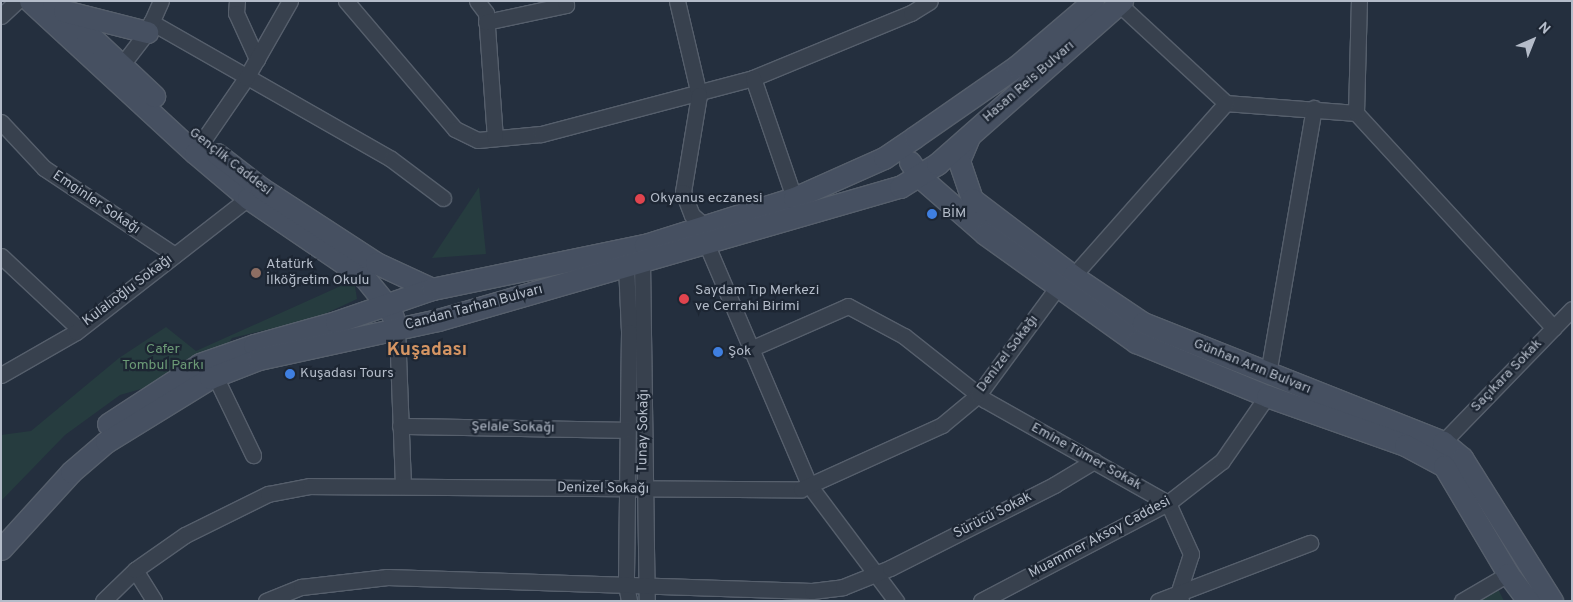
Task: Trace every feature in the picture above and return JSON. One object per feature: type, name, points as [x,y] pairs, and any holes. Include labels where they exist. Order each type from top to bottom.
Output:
[{"type":"main road","name":"Gençlik Caddesi","points":[[30,1],[116,71],[248,198],[364,277],[387,305],[398,329]]},
{"type":"main road","name":"Hasan Reis Bulvarı","points":[[916,137],[1017,66],[1093,1]]},
{"type":"main road","name":"Hasan Reis Bulvarı","points":[[941,153],[970,134],[1121,3]]},
{"type":"main road","name":"Gençlik Caddesi","points":[[58,6],[116,71]]},
{"type":"main road","points":[[58,6],[149,27]]},
{"type":"main road","points":[[915,169],[908,152],[916,137],[928,133],[972,199]]},
{"type":"main road","points":[[970,134],[959,161],[972,199]]},
{"type":"main road","name":"Candan Tarhan Bulvarı","points":[[1,549],[71,472],[106,442],[215,376],[259,359],[438,320],[634,263],[794,198],[876,161],[916,137]]},
{"type":"main road","name":"Gençlik Caddesi","points":[[198,148],[376,263],[432,289]]},
{"type":"main road","name":"Candan Tarhan Bulvarı","points":[[1,528],[63,462],[101,429],[200,364],[432,289],[645,245],[706,235],[862,200],[941,153]]},
{"type":"main road","name":"Günhan Arın Bulvarı","points":[[915,169],[951,206],[1065,282],[1143,323],[1268,374],[1437,449],[1444,466],[1508,574],[1528,601]]},
{"type":"main road","points":[[862,200],[906,192],[951,206]]},
{"type":"main road","name":"Günhan Arın Bulvarı","points":[[972,199],[1136,342],[1266,396],[1462,458],[1552,601]]},
{"type":"main road","points":[[432,289],[438,320]]},
{"type":"street","points":[[1,16],[17,1]]},
{"type":"street","points":[[116,71],[149,27],[161,1]]},
{"type":"street","points":[[237,1],[236,14],[257,59]]},
{"type":"street","points":[[198,148],[246,78],[290,1]]},
{"type":"street","points":[[347,1],[455,129],[478,140],[541,134],[699,95],[753,78],[911,13],[930,1]]},
{"type":"street","points":[[477,1],[486,12],[494,138]]},
{"type":"street","points":[[486,22],[566,5],[565,1]]},
{"type":"street","points":[[677,1],[699,95],[683,192],[692,215],[706,235],[748,350],[809,485],[884,570],[896,601]]},
{"type":"street","points":[[1356,113],[1359,1]]},
{"type":"street","points":[[1121,3],[1226,103],[1314,108],[1356,113],[1554,328]]},
{"type":"street","points":[[149,27],[246,78],[390,159],[443,198]]},
{"type":"street","points":[[753,78],[794,198]]},
{"type":"street","name":"Denizel Sokağı","points":[[104,601],[136,570],[185,535],[268,494],[310,486],[626,488],[644,490],[801,488],[809,485],[942,425],[978,395],[1065,282],[1226,103]]},
{"type":"street","points":[[1268,374],[1314,108]]},
{"type":"street","name":"Emginler Sokağı","points":[[1,122],[44,168],[175,255]]},
{"type":"street","name":"Kulalıoğlu Sokağı","points":[[1,375],[79,329],[248,198]]},
{"type":"street","points":[[1,256],[79,329]]},
{"type":"street","name":"Tunay Sokağı","points":[[629,601],[626,585],[626,430],[629,332],[634,263]]},
{"type":"street","name":"Tunay Sokağı","points":[[634,263],[646,338],[644,490],[648,601]]},
{"type":"street","name":"Emine Tümer Sokak","points":[[748,350],[848,306],[922,349],[978,395],[1168,503]]},
{"type":"street","name":"Saçıkara Sokak","points":[[1437,449],[1572,309]]},
{"type":"street","points":[[398,329],[400,426],[404,486]]},
{"type":"street","points":[[215,376],[254,455]]},
{"type":"street","name":"Muammer Aksoy Caddesi","points":[[982,601],[1168,503],[1222,461],[1266,396]]},
{"type":"street","name":"Şelale Sokağı","points":[[400,426],[626,430]]},
{"type":"street","name":"Sürücü Sokak","points":[[266,601],[301,587],[388,577],[812,591],[844,587],[884,570],[1054,485],[1094,461]]},
{"type":"street","points":[[1168,503],[1191,554],[1180,596]]},
{"type":"street","points":[[1158,601],[1180,596],[1310,543]]},
{"type":"street","points":[[136,570],[154,601]]},
{"type":"street","points":[[1462,601],[1508,574]]},
{"type":"green space","points":[[479,187],[486,254],[432,258]]},
{"type":"green space","name":"Cafer Tombul Parkı","points":[[354,280],[357,299],[316,318],[232,338],[219,358],[172,380],[120,395],[65,435],[1,501],[1,435],[31,431],[119,358],[166,327],[196,351]]},
{"type":"green space","points":[[1497,587],[1504,601],[1476,601]]},
{"type":"place","name":"Okyanus eczanesi","points":[[640,199]]},
{"type":"place","name":"BİM","points":[[932,214]]},
{"type":"place","name":"Atatürk İlköğretim Okulu","points":[[256,273]]},
{"type":"place","name":"Saydam Tıp Merkezi ve Cerrahi Birimi","points":[[684,299]]},
{"type":"place","name":"Şok","points":[[718,352]]},
{"type":"place","name":"Kuşadası Tours","points":[[290,374]]},
{"type":"district","name":"Kuşadası","points":[[427,351]]}]
